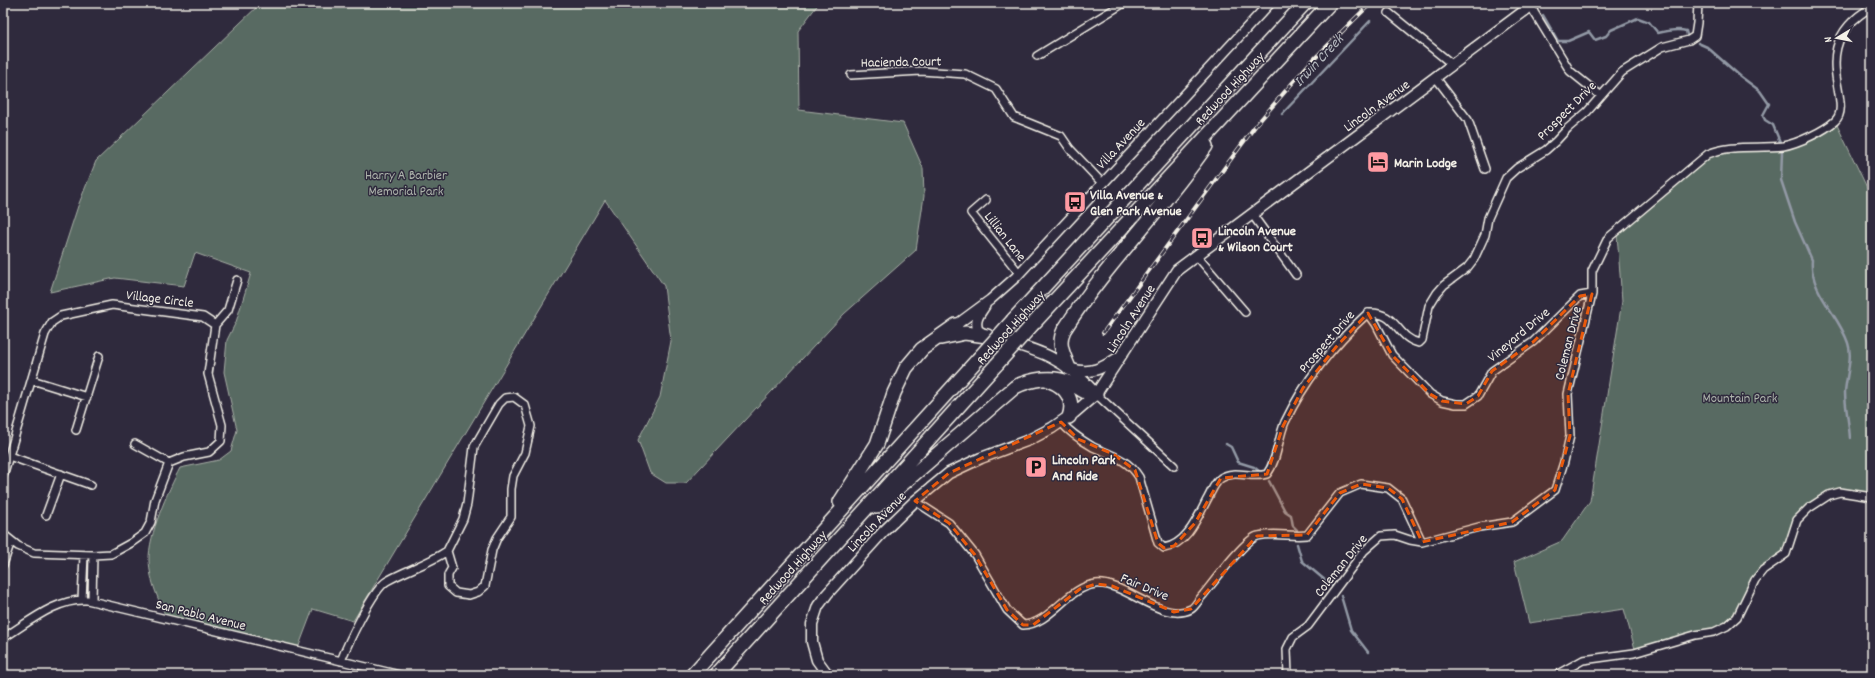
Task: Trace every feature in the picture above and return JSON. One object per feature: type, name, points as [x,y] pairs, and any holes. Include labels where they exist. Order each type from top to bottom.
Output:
[{"type":"highway","name":"Redwood Highway","points":[[692,675],[1013,320],[1305,3]]},
{"type":"highway","name":"Redwood Highway","points":[[716,675],[1033,324],[1330,3]]},
{"type":"highway","points":[[1069,368],[1061,346],[1061,338],[1066,327],[1127,246],[1183,178],[1235,104]]},
{"type":"highway","points":[[821,533],[877,444],[894,393],[906,368],[913,358],[932,340],[956,325]]},
{"type":"highway","points":[[932,340],[965,333],[987,336]]},
{"type":"highway","points":[[1043,379],[1058,385],[1066,392],[1071,403],[1065,420]]},
{"type":"highway","points":[[842,535],[898,490],[1006,394],[1026,382],[1043,379],[1065,381],[1087,393],[1096,394]]},
{"type":"main road","name":"Lincoln Avenue","points":[[828,675],[818,660],[812,642],[812,624],[818,606],[883,532],[915,501],[949,473],[981,458],[1029,440],[1065,420],[1096,394],[1177,270],[1436,78],[1533,4]]},
{"type":"main road","points":[[987,336],[1040,351],[1069,368],[1082,372],[1093,372],[1122,356]]},
{"type":"main road","points":[[1069,368],[1096,394]]},
{"type":"street","points":[[1037,56],[1124,3]]},
{"type":"street","name":"Villa Avenue","points":[[956,325],[990,300],[1019,273],[1270,3]]},
{"type":"street","name":"Prospect Drive","points":[[1065,420],[1078,438],[1095,448],[1112,454],[1135,470],[1139,477],[1158,543],[1164,548],[1174,546],[1187,534],[1195,523],[1215,484],[1221,478],[1229,475],[1255,476],[1267,474],[1275,457],[1283,426],[1303,388],[1336,346],[1368,313],[1378,312],[1387,317],[1412,342],[1419,343],[1422,340],[1429,306],[1444,285],[1466,268],[1477,254],[1485,235],[1488,218],[1506,178],[1517,168],[1546,150],[1587,112],[1600,95],[1622,72],[1662,47],[1689,40],[1694,36],[1697,23],[1698,3]]},
{"type":"street","points":[[1533,4],[1534,12],[1570,71],[1600,95]]},
{"type":"street","name":"Coleman Drive","points":[[1288,675],[1287,649],[1293,637],[1308,626],[1371,544],[1381,536],[1395,535],[1422,542],[1479,527],[1512,522],[1555,490],[1570,436],[1568,394],[1592,294],[1592,270],[1608,238],[1701,158],[1723,148],[1784,146],[1819,132],[1836,120],[1842,106],[1836,86],[1834,58],[1840,36],[1859,15],[1872,7]]},
{"type":"street","points":[[1389,13],[1453,65]]},
{"type":"street","name":"Hacienda Court","points":[[851,75],[921,71],[965,74],[996,90],[1014,117],[1061,136],[1070,149],[1102,183]]},
{"type":"street","points":[[1436,78],[1468,120],[1485,169]]},
{"type":"street","points":[[3,163],[3,168]]},
{"type":"street","name":"Lillian Lane","points":[[986,200],[971,212],[1019,273]]},
{"type":"street","points":[[1252,214],[1296,275]]},
{"type":"street","points":[[1196,255],[1245,312]]},
{"type":"street","points":[[3,534],[18,546],[34,553],[93,555],[111,554],[145,533],[150,522],[155,500],[169,463],[184,457],[209,452],[221,441],[223,433],[222,425],[208,374],[215,325],[228,310],[237,280]]},
{"type":"street","name":"Vineyard Drive","points":[[1368,313],[1376,324],[1392,355],[1430,394],[1442,401],[1456,404],[1466,404],[1478,396],[1492,371],[1533,342],[1580,296],[1592,294]]},
{"type":"street","name":"Villa Avenue","points":[[987,336],[978,330],[976,322],[990,300]]},
{"type":"street","name":"Village Circle","points":[[3,476],[45,334],[52,322],[61,316],[112,305],[203,317],[215,325]]},
{"type":"street","points":[[76,430],[99,356]]},
{"type":"street","points":[[32,380],[87,397]]},
{"type":"street","points":[[1096,394],[1174,466]]},
{"type":"street","points":[[341,661],[344,652],[366,610],[385,582],[435,559],[447,551],[463,520],[467,504],[474,447],[499,404],[505,398],[514,397],[525,405],[529,414],[531,426],[529,440],[512,482],[511,517],[497,538],[492,550],[485,586],[478,592],[469,595],[456,593],[448,586],[448,575],[452,568],[447,551]]},
{"type":"street","points":[[135,444],[169,463]]},
{"type":"street","points":[[9,456],[91,485]]},
{"type":"street","points":[[46,515],[61,474]]},
{"type":"street","name":"Fair Drive","points":[[915,501],[949,523],[975,555],[1007,610],[1023,625],[1033,624],[1080,589],[1096,584],[1112,586],[1155,607],[1174,612],[1191,609],[1244,547],[1257,536],[1278,534],[1298,536],[1307,535],[1340,493],[1361,484],[1388,488],[1402,499],[1422,542]]},
{"type":"street","points":[[1556,675],[1583,660],[1634,653],[1695,635],[1714,632],[1727,626],[1737,617],[1755,580],[1763,570],[1786,554],[1797,520],[1809,508],[1828,495],[1840,492],[1872,497]]},
{"type":"street","points":[[3,565],[11,541]]},
{"type":"street","points":[[82,600],[84,555]]},
{"type":"street","points":[[92,600],[93,555]]},
{"type":"street","name":"San Pablo Avenue","points":[[3,638],[58,605],[82,600],[92,600],[400,675]]},
{"type":"highlighted area","points":[[1592,294],[1568,394],[1570,436],[1555,490],[1512,522],[1422,542],[1402,499],[1388,488],[1361,484],[1340,493],[1307,535],[1257,536],[1191,609],[1174,612],[1112,586],[1096,584],[1080,589],[1033,625],[1023,625],[1007,610],[975,555],[949,523],[915,501],[949,473],[1061,422],[1078,439],[1113,454],[1135,470],[1158,543],[1164,548],[1174,546],[1195,523],[1221,478],[1267,474],[1283,426],[1303,388],[1336,347],[1368,313],[1392,355],[1430,394],[1442,401],[1466,404],[1478,396],[1492,371],[1533,342],[1580,296]]},
{"type":"green space","name":"Harry A Barbier Memorial Park","points":[[261,3],[819,3],[798,31],[799,110],[903,123],[923,168],[924,196],[916,250],[844,314],[686,483],[666,483],[650,473],[638,440],[660,397],[671,341],[664,286],[605,200],[353,621],[313,609],[297,651],[167,619],[155,591],[150,569],[150,550],[155,526],[180,468],[219,460],[231,451],[237,430],[224,372],[227,340],[236,322],[251,273],[195,253],[184,286],[115,278],[50,292],[78,206],[96,161]]},
{"type":"green space","name":"Mountain Park","points":[[1837,125],[1872,198],[1872,499],[1835,493],[1808,511],[1798,522],[1790,549],[1761,574],[1738,619],[1723,629],[1635,649],[1624,609],[1529,623],[1514,562],[1562,541],[1590,501],[1622,301],[1617,234],[1700,162],[1724,150],[1794,147],[1820,137]]},
{"type":"waterway","points":[[1543,15],[1558,41],[1568,41],[1589,32],[1595,40],[1606,36],[1611,30],[1638,18],[1649,22],[1658,33],[1680,30],[1686,31],[1687,35]]},
{"type":"waterway","name":"Irwin Creek","points":[[1282,114],[1370,21]]},
{"type":"waterway","points":[[1698,43],[1707,47],[1740,76],[1760,91],[1769,104],[1763,115],[1765,120],[1773,125],[1780,142]]},
{"type":"waterway","points":[[1782,152],[1781,180],[1795,222],[1812,260],[1812,271],[1815,282],[1844,333],[1848,343],[1850,361],[1845,392],[1850,438]]},
{"type":"waterway","points":[[1226,444],[1231,447],[1238,462],[1254,467],[1259,471]]},
{"type":"waterway","points":[[1269,481],[1285,511],[1291,515],[1293,526],[1297,530]]},
{"type":"waterway","points":[[1297,544],[1302,561],[1332,586]]},
{"type":"waterway","points":[[1341,596],[1351,630],[1368,652]]},
{"type":"railway","points":[[1103,333],[1256,125],[1308,65],[1371,3]]},
{"type":"place","name":"Marin Lodge","points":[[1378,162]]},
{"type":"place","name":"Villa Avenue & Glen Park Avenue","points":[[1075,202]]},
{"type":"place","name":"Lincoln Avenue & Wilson Court","points":[[1202,238]]},
{"type":"place","name":"Lincoln Park And Ride","points":[[1036,467]]}]
